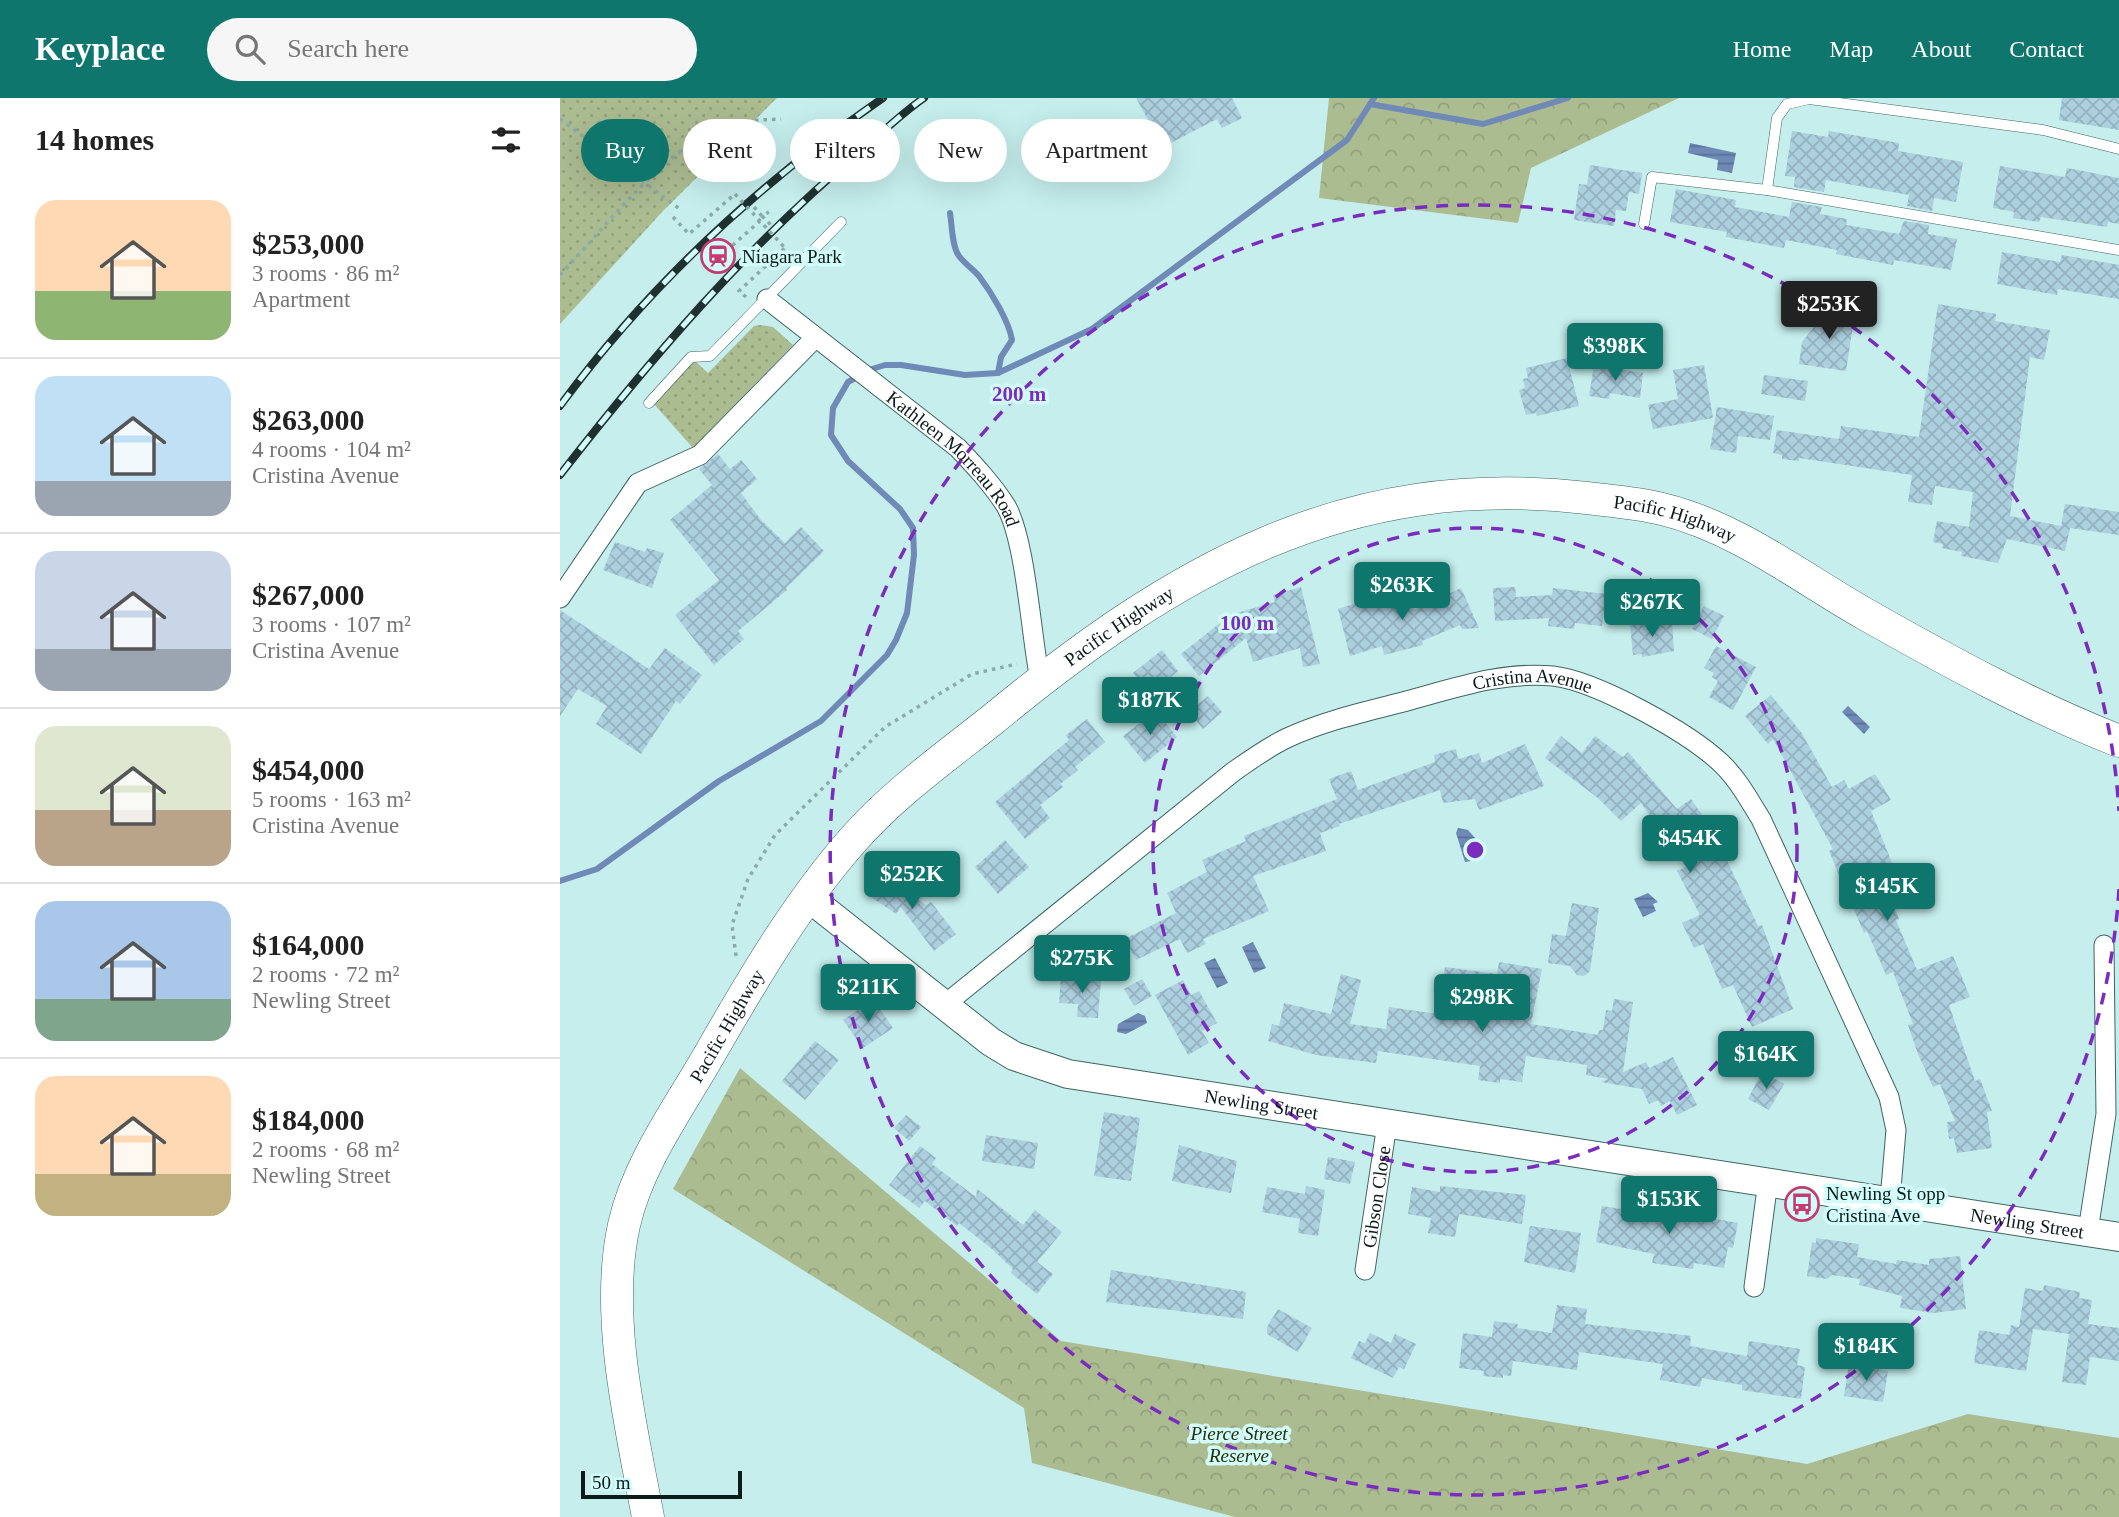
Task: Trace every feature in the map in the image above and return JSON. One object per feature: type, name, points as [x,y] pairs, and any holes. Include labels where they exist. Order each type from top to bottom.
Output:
[{"type":"main road","name":"Pacific Highway","points":[[648,1517],[620,1331],[617,1292],[623,1231],[636,1186],[741,999],[808,897],[857,835],[888,805],[1038,670],[1193,577],[1254,545],[1314,523],[1431,497],[1507,493],[1584,497],[1663,509],[1708,525],[1753,546],[1954,664],[2045,711],[2119,741]]},
{"type":"street","name":"Kathleen Morreau Road","points":[[767,299],[958,448],[984,475],[1007,508],[1017,539],[1038,670]]},
{"type":"street","points":[[560,598],[638,483],[700,455],[815,338]]},
{"type":"street","name":"Cristina Avenue","points":[[943,1006],[1233,772],[1284,739],[1327,723],[1486,680],[1533,675],[1557,677],[1580,682],[1673,728],[1722,764],[1743,789],[1767,832],[1889,1097],[1896,1130],[1890,1200]]},
{"type":"street","name":"Newling Street","points":[[808,897],[943,1006],[1014,1056],[1068,1074],[2119,1237]]},
{"type":"street","points":[[2088,1231],[2106,1114],[2104,945]]},
{"type":"street","name":"Gibson Close","points":[[1365,1270],[1387,1124]]},
{"type":"street","points":[[1754,1287],[1768,1181]]},
{"type":"lane","points":[[1767,190],[1777,118],[1787,104],[1809,99],[2043,130],[2119,149]]},
{"type":"lane","points":[[1644,224],[1652,177],[1767,190],[2119,250]]},
{"type":"lane","points":[[649,402],[691,357],[710,356],[841,222]]},
{"type":"path","points":[[560,119],[681,210]]},
{"type":"path","points":[[560,275],[645,184],[704,135],[748,121],[781,119]]},
{"type":"path","points":[[673,217],[689,234],[734,194],[785,248],[739,291]]},
{"type":"path","points":[[754,207],[771,225]]},
{"type":"path","points":[[762,216],[769,212]]},
{"type":"path","points":[[726,251],[760,221]]},
{"type":"path","points":[[717,241],[735,261]]},
{"type":"path","points":[[741,999],[732,925],[748,879],[775,835],[885,727],[972,674],[1038,670]]},
{"type":"green space","points":[[560,98],[777,98],[756,119],[683,119],[683,182],[692,182],[560,324]]},
{"type":"green space","points":[[1329,98],[1679,98],[1531,168],[1518,223],[1319,198]]},
{"type":"green space","points":[[754,326],[773,327],[793,345],[693,448],[654,404],[694,360],[708,373]]},
{"type":"green space","name":"Pierce Street Reserve","points":[[740,1068],[1061,1341],[1807,1464],[1968,1414],[2119,1438],[2119,1517],[1235,1517],[1032,1463],[1024,1408],[673,1189]]},
{"type":"water","points":[[1690,143],[1736,153],[1732,173],[1717,170],[1718,160],[1688,153]]},
{"type":"water","points":[[1848,706],[1870,727],[1864,734],[1842,712]]},
{"type":"water","points":[[1458,828],[1468,830],[1476,839],[1477,860],[1465,862],[1456,833]]},
{"type":"water","points":[[1648,893],[1658,902],[1653,904],[1656,911],[1643,917],[1634,899]]},
{"type":"water","points":[[1253,942],[1266,968],[1254,973],[1242,947]]},
{"type":"water","points":[[1215,958],[1228,983],[1217,988],[1204,963]]},
{"type":"water","points":[[1138,1013],[1145,1016],[1147,1023],[1126,1034],[1117,1032],[1118,1024]]},
{"type":"building","points":[[1136,98],[1232,98],[1242,118],[1222,128],[1217,119],[1172,142],[1172,119],[1148,119]]},
{"type":"building","points":[[2062,98],[2119,98],[2119,130],[2059,120]]},
{"type":"building","points":[[1792,131],[1828,137],[1829,131],[1899,143],[1898,151],[1963,162],[1956,202],[1934,198],[1932,211],[1907,206],[1909,195],[1826,180],[1824,192],[1794,187],[1795,177],[1785,176]]},
{"type":"building","points":[[1590,165],[1642,173],[1639,194],[1629,192],[1626,211],[1616,210],[1614,226],[1574,220],[1579,184],[1587,185]]},
{"type":"building","points":[[2000,166],[2065,177],[2067,168],[2119,178],[2119,224],[2108,222],[2107,227],[2041,217],[2039,222],[2013,218],[2014,212],[1993,208]]},
{"type":"building","points":[[1676,189],[1736,200],[1735,207],[1789,217],[1792,202],[1822,207],[1820,214],[1847,219],[1846,225],[1899,234],[1904,221],[1929,225],[1928,234],[1957,239],[1951,270],[1894,260],[1893,265],[1836,254],[1837,250],[1786,240],[1784,248],[1726,237],[1727,232],[1670,222]]},
{"type":"building","points":[[2002,252],[2060,262],[2062,255],[2119,265],[2119,299],[2058,289],[2057,295],[1997,284]]},
{"type":"building","points":[[1938,304],[1996,314],[1995,321],[2050,330],[2044,360],[2030,357],[2010,516],[2061,526],[2065,504],[2119,512],[2119,535],[2070,528],[2065,551],[2007,539],[1998,563],[1961,556],[1962,552],[1942,548],[1943,544],[1933,542],[1937,521],[1969,527],[1973,492],[1935,486],[1932,505],[1908,502],[1912,475],[1799,458],[1799,461],[1782,459],[1782,455],[1773,453],[1777,430],[1839,439],[1841,426],[1919,437]]},
{"type":"building","points":[[1823,307],[1855,312],[1846,371],[1799,364],[1802,342],[1822,317]]},
{"type":"building","points":[[1567,358],[1579,406],[1537,416],[1536,413],[1526,415],[1519,390],[1525,388],[1523,379],[1528,378],[1526,368]]},
{"type":"building","points":[[1594,365],[1643,373],[1640,398],[1610,393],[1609,399],[1589,396]]},
{"type":"building","points":[[1704,365],[1713,418],[1653,429],[1648,405],[1678,399],[1673,370]]},
{"type":"building","points":[[1764,375],[1808,381],[1805,401],[1761,394]]},
{"type":"building","points":[[1717,407],[1774,416],[1770,440],[1738,436],[1736,453],[1710,449]]},
{"type":"building","points":[[718,454],[730,469],[741,460],[757,479],[741,493],[761,520],[785,543],[801,527],[824,551],[786,588],[787,590],[738,631],[744,639],[714,665],[675,615],[719,580],[670,520],[712,485],[699,469]]},
{"type":"building","points":[[615,542],[645,552],[647,548],[664,553],[652,588],[603,570]]},
{"type":"building","points":[[1301,587],[1320,664],[1303,667],[1300,648],[1253,662],[1246,638],[1199,676],[1181,654],[1230,615],[1275,602],[1273,595]]},
{"type":"building","points":[[1515,587],[1516,597],[1552,595],[1553,588],[1606,594],[1602,626],[1575,623],[1574,629],[1548,626],[1549,618],[1495,621],[1493,588]]},
{"type":"building","points":[[1461,588],[1479,628],[1462,629],[1460,625],[1422,641],[1423,645],[1384,655],[1382,646],[1350,656],[1338,609],[1389,592],[1391,600],[1410,596],[1414,610]]},
{"type":"building","points":[[1704,606],[1724,616],[1712,639],[1692,629]]},
{"type":"building","points":[[560,610],[649,669],[665,648],[702,675],[680,704],[676,701],[641,754],[596,724],[607,706],[578,689],[560,716]]},
{"type":"building","points":[[1672,621],[1674,651],[1642,657],[1642,654],[1633,655],[1630,625]]},
{"type":"building","points":[[1716,646],[1756,667],[1733,710],[1709,697],[1718,681],[1712,677],[1714,673],[1704,668]]},
{"type":"building","points":[[1162,650],[1178,671],[1150,694],[1133,673]]},
{"type":"building","points":[[1771,695],[1801,732],[1832,787],[1844,780],[1849,789],[1875,774],[1891,800],[1871,811],[1901,885],[1887,890],[1899,919],[1896,920],[1917,970],[1953,956],[1970,997],[1949,1005],[1975,1081],[1980,1079],[1992,1111],[1987,1112],[1992,1148],[1957,1153],[1954,1138],[1949,1139],[1947,1122],[1955,1121],[1940,1084],[1933,1087],[1918,1054],[1908,1025],[1913,1024],[1893,972],[1886,975],[1867,931],[1864,933],[1829,851],[1833,849],[1773,739],[1768,744],[1745,716]]},
{"type":"building","points":[[1208,696],[1222,712],[1203,729],[1189,712]]},
{"type":"building","points":[[1156,711],[1177,737],[1145,763],[1123,736]]},
{"type":"building","points":[[1087,719],[1105,742],[1075,767],[1078,770],[1060,784],[1063,787],[1040,805],[1050,818],[1025,839],[995,802],[1069,740],[1066,735]]},
{"type":"building","points":[[1561,736],[1582,753],[1595,736],[1623,757],[1628,752],[1677,809],[1691,799],[1719,839],[1758,926],[1762,925],[1793,1009],[1752,1027],[1733,985],[1722,989],[1703,944],[1694,948],[1682,923],[1700,915],[1677,871],[1686,867],[1641,803],[1621,821],[1598,798],[1545,758]]},
{"type":"building","points":[[1525,744],[1544,786],[1479,810],[1475,799],[1443,803],[1440,790],[1339,824],[1340,826],[1320,833],[1326,851],[1253,876],[1269,911],[1203,939],[1206,944],[1187,953],[1180,939],[1136,960],[1125,939],[1176,913],[1167,893],[1207,872],[1202,860],[1246,841],[1244,836],[1337,799],[1329,779],[1351,771],[1358,790],[1435,762],[1434,755],[1456,749],[1458,759],[1479,753],[1482,763]]},
{"type":"building","points":[[1005,840],[1029,867],[998,894],[975,867]]},
{"type":"building","points":[[878,872],[926,905],[931,902],[956,934],[934,951],[901,907],[896,914],[865,893]]},
{"type":"building","points":[[1572,903],[1599,908],[1590,971],[1584,976],[1577,975],[1570,966],[1548,963],[1552,934],[1566,936]]},
{"type":"building","points":[[1499,962],[1542,969],[1531,1024],[1598,1035],[1599,1030],[1603,1030],[1606,1010],[1612,1011],[1614,999],[1633,1002],[1623,1072],[1646,1062],[1649,1068],[1673,1057],[1697,1105],[1677,1115],[1670,1101],[1661,1106],[1658,1100],[1649,1104],[1642,1089],[1601,1082],[1608,1079],[1586,1075],[1587,1065],[1526,1056],[1522,1082],[1500,1079],[1500,1083],[1478,1080],[1480,1066],[1378,1051],[1376,1063],[1316,1055],[1268,1041],[1272,1024],[1279,1026],[1284,1003],[1331,1014],[1341,974],[1361,980],[1350,1024],[1386,1029],[1389,1007],[1438,1014],[1445,967],[1497,974]]},
{"type":"building","points":[[1061,977],[1101,980],[1098,1018],[1077,1017],[1078,1004],[1059,1003]]},
{"type":"building","points":[[1142,979],[1152,996],[1134,1006],[1124,989]]},
{"type":"building","points":[[1183,980],[1191,995],[1199,991],[1217,1023],[1202,1031],[1209,1043],[1188,1055],[1155,995]]},
{"type":"building","points":[[873,999],[893,1028],[863,1048],[843,1020]]},
{"type":"building","points":[[815,1041],[839,1060],[805,1100],[782,1081]]},
{"type":"building","points":[[1762,1072],[1784,1084],[1769,1110],[1748,1099]]},
{"type":"building","points":[[1104,1112],[1140,1118],[1131,1181],[1094,1176]]},
{"type":"building","points":[[906,1115],[921,1127],[909,1141],[894,1128]]},
{"type":"building","points":[[986,1135],[1038,1143],[1034,1169],[982,1161]]},
{"type":"building","points":[[1179,1145],[1237,1161],[1231,1193],[1172,1181]]},
{"type":"building","points":[[920,1146],[936,1158],[932,1164],[976,1197],[977,1189],[1023,1225],[1035,1210],[1062,1232],[1037,1262],[1053,1274],[1037,1294],[1011,1273],[1013,1269],[992,1249],[959,1223],[957,1226],[925,1201],[919,1208],[889,1185]]},
{"type":"building","points":[[1328,1157],[1355,1162],[1350,1184],[1324,1179]]},
{"type":"building","points":[[1306,1186],[1325,1190],[1318,1236],[1298,1233],[1300,1219],[1262,1212],[1267,1187],[1305,1194]]},
{"type":"building","points":[[1440,1186],[1526,1195],[1522,1224],[1459,1214],[1455,1237],[1428,1233],[1431,1218],[1408,1214],[1412,1187],[1440,1192]]},
{"type":"building","points":[[1602,1206],[1673,1217],[1674,1211],[1738,1223],[1733,1248],[1728,1247],[1724,1268],[1694,1263],[1693,1269],[1652,1263],[1654,1254],[1596,1242]]},
{"type":"building","points":[[1530,1226],[1581,1233],[1575,1273],[1524,1262]]},
{"type":"building","points":[[1816,1238],[1859,1244],[1857,1257],[1896,1264],[1897,1260],[1929,1265],[1929,1259],[1960,1256],[1966,1309],[1933,1313],[1900,1308],[1902,1296],[1859,1285],[1860,1279],[1832,1275],[1827,1279],[1807,1276],[1812,1242],[1816,1243]]},
{"type":"building","points":[[1111,1270],[1246,1292],[1243,1319],[1106,1302]]},
{"type":"building","points":[[2044,1285],[2080,1292],[2079,1298],[2092,1300],[2088,1324],[2119,1328],[2119,1361],[2090,1357],[2086,1385],[2062,1382],[2069,1334],[2033,1329],[2026,1371],[1974,1363],[1979,1330],[2009,1335],[2011,1325],[2019,1327],[2025,1288],[2043,1291]]},
{"type":"building","points":[[1557,1305],[1587,1309],[1585,1324],[1691,1336],[1690,1346],[1747,1356],[1749,1341],[1800,1349],[1797,1365],[1805,1367],[1801,1399],[1742,1390],[1742,1385],[1702,1378],[1700,1387],[1660,1380],[1663,1364],[1579,1352],[1577,1370],[1513,1361],[1511,1376],[1503,1375],[1503,1378],[1483,1376],[1484,1371],[1459,1368],[1463,1333],[1492,1337],[1494,1321],[1518,1324],[1517,1328],[1552,1333]]},
{"type":"building","points":[[1278,1309],[1312,1328],[1298,1352],[1267,1334],[1267,1327]]},
{"type":"building","points":[[1370,1333],[1391,1343],[1395,1334],[1416,1344],[1404,1369],[1399,1367],[1393,1378],[1351,1358],[1359,1341],[1365,1343]]},
{"type":"building","points":[[1849,1364],[1888,1371],[1883,1402],[1844,1396]]},
{"type":"waterway","points":[[560,881],[597,869],[719,781],[821,721],[887,655],[896,640],[907,613],[914,555],[913,528],[900,509],[848,461],[831,435],[833,408],[848,382],[885,365],[965,375],[998,373],[1092,329],[1347,140],[1374,98]]},
{"type":"waterway","points":[[1370,104],[1483,124],[1568,98]]},
{"type":"waterway","points":[[950,213],[957,252],[989,290],[1010,332],[1012,340],[1001,357],[998,373]]},
{"type":"railway","points":[[560,406],[630,319],[709,238],[793,165],[883,98]]},
{"type":"railway","points":[[560,475],[666,345],[741,263],[821,185],[924,98]]},
{"type":"place","name":"Niagara Park","points":[[718,256]]},
{"type":"place","name":"Newling St opp Cristina Ave","points":[[1802,1204]]}]
